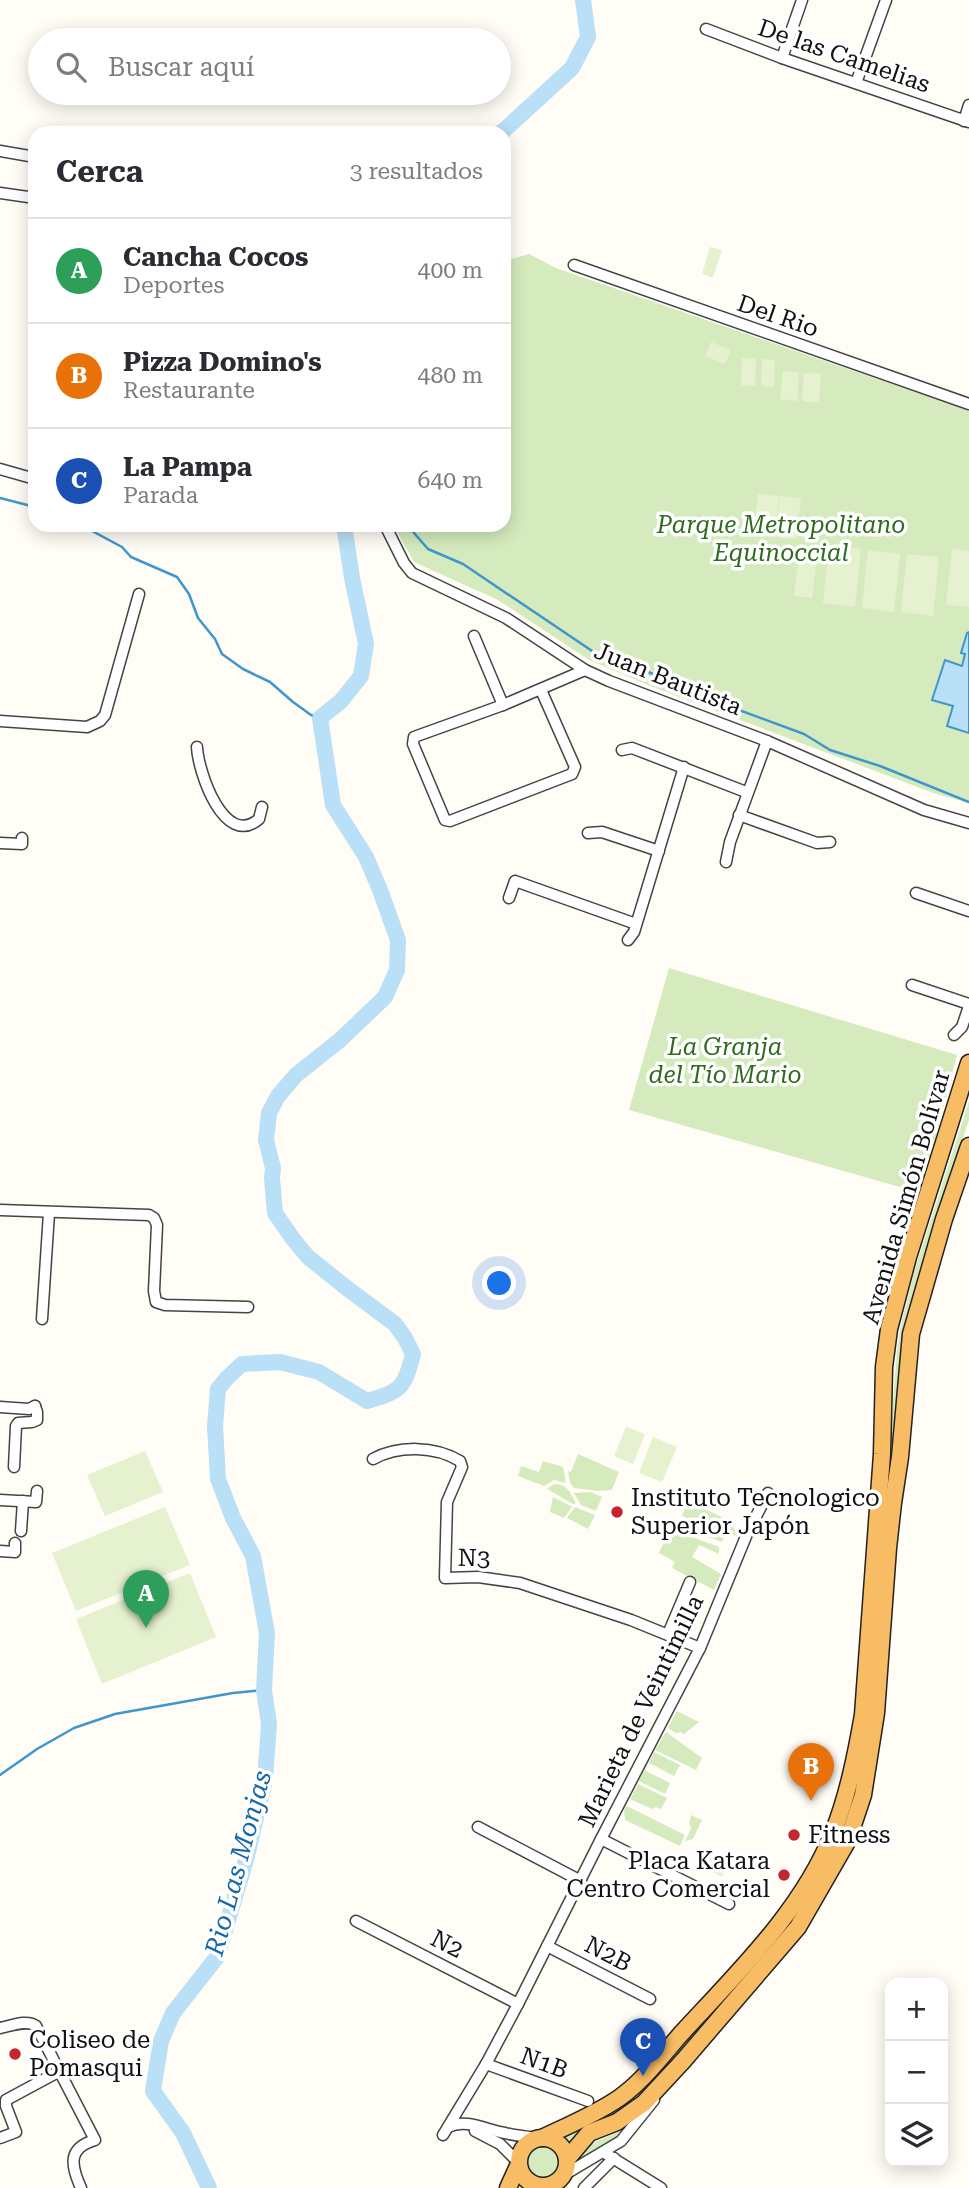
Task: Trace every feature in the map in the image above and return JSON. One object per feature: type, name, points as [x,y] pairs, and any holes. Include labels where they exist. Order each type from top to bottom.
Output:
[{"type":"highway","name":"Avenida Simón Bolívar","points":[[541,2138],[614,2102],[643,2076],[779,1924],[810,1877],[833,1835],[856,1757],[863,1715],[888,1329],[969,1063]]},
{"type":"highway","name":"Avenida Simón Bolívar","points":[[558,2177],[589,2133],[617,2122],[644,2103],[683,2061],[798,1927],[848,1840],[867,1775],[876,1713],[892,1503],[900,1457],[911,1334],[944,1219],[968,1155]]},
{"type":"highway","points":[[508,2188],[519,2155],[527,2144],[541,2138],[560,2144],[558,2177],[545,2187],[531,2183],[521,2173],[518,2164]]},
{"type":"street","points":[[782,58],[802,0]]},
{"type":"street","points":[[856,83],[886,0]]},
{"type":"street","name":"De las Camelias","points":[[706,29],[967,121]]},
{"type":"street","points":[[967,121],[969,104]]},
{"type":"street","points":[[0,151],[28,156]]},
{"type":"street","points":[[0,193],[28,197]]},
{"type":"street","name":"Del Rio","points":[[574,265],[969,404]]},
{"type":"street","points":[[0,469],[28,477]]},
{"type":"street","name":"Juan Bautista","points":[[388,532],[404,564],[412,573],[506,618],[585,670],[767,741],[924,810],[969,824]]},
{"type":"street","points":[[0,721],[87,727],[100,721],[105,715],[139,594]]},
{"type":"street","points":[[474,636],[503,705]]},
{"type":"street","points":[[541,690],[575,767],[572,774],[450,821],[445,820],[413,744],[414,737],[503,705],[585,670]]},
{"type":"street","points":[[726,862],[746,792],[767,741]]},
{"type":"street","points":[[197,747],[203,778],[224,816],[238,824],[253,824],[260,819],[262,807]]},
{"type":"street","points":[[622,750],[632,748],[746,792]]},
{"type":"street","points":[[628,940],[634,932],[684,767]]},
{"type":"street","points":[[739,815],[817,843],[830,842]]},
{"type":"street","points":[[588,833],[602,832],[659,851]]},
{"type":"street","points":[[0,843],[22,841]]},
{"type":"street","points":[[509,898],[515,881],[636,924]]},
{"type":"street","points":[[916,893],[969,911]]},
{"type":"street","points":[[912,985],[969,1005],[962,1027],[954,1035]]},
{"type":"street","points":[[0,1210],[152,1216],[157,1226],[154,1291],[156,1302],[164,1306],[248,1307]]},
{"type":"street","points":[[42,1319],[49,1213]]},
{"type":"street","points":[[0,1402],[30,1403],[35,1406],[37,1412],[37,1420],[18,1423],[16,1426],[14,1467]]},
{"type":"street","points":[[0,1407],[29,1409],[35,1406]]},
{"type":"street","name":"N3","points":[[373,1459],[388,1452],[415,1449],[442,1454],[460,1461],[462,1467],[447,1502],[445,1578],[478,1577],[520,1583],[701,1648]]},
{"type":"street","points":[[0,1500],[36,1502],[37,1491]]},
{"type":"street","name":"Marieta de Veintimilla","points":[[448,2129],[518,2004],[701,1648],[747,1534],[768,1493]]},
{"type":"street","points":[[21,1531],[23,1501]]},
{"type":"street","points":[[0,1552],[15,1552],[15,1543]]},
{"type":"street","points":[[668,1634],[690,1582]]},
{"type":"street","points":[[478,1826],[581,1881]]},
{"type":"street","points":[[601,1839],[729,1904]]},
{"type":"street","name":"N2","points":[[356,1921],[518,2004]]},
{"type":"street","name":"N2B","points":[[547,1946],[650,1999]]},
{"type":"street","points":[[0,2028],[33,2023],[95,2140],[86,2143],[74,2155],[73,2164],[81,2188]]},
{"type":"street","points":[[558,2177],[621,2141],[683,2061]]},
{"type":"street","name":"N1B","points":[[486,2064],[588,2101]]},
{"type":"street","points":[[0,2138],[16,2132],[17,2129],[6,2106],[6,2100],[58,2071]]},
{"type":"street","points":[[448,2129],[474,2124],[505,2133],[541,2138]]},
{"type":"street","points":[[448,2129],[491,2138],[506,2149],[518,2164]]},
{"type":"street","points":[[603,2152],[661,2188]]},
{"type":"street","points":[[584,2188],[614,2158]]},
{"type":"green space","points":[[710,247],[722,250],[713,278],[702,274]]},
{"type":"green space","name":"Parque Metropolitano Equinoccial","points":[[529,254],[556,268],[969,411],[969,803],[936,794],[589,660],[498,600],[414,562],[397,532],[511,532],[511,259]]},
{"type":"green space","points":[[711,342],[731,350],[725,364],[705,356]]},
{"type":"green space","points":[[742,358],[756,359],[755,386],[741,385]]},
{"type":"green space","points":[[762,359],[775,360],[774,387],[761,386]]},
{"type":"green space","points":[[783,371],[799,372],[797,401],[780,399]]},
{"type":"green space","points":[[804,373],[821,374],[819,403],[802,401]]},
{"type":"green space","points":[[758,494],[779,496],[774,537],[753,535]]},
{"type":"green space","points":[[780,496],[801,498],[796,539],[775,537]]},
{"type":"green space","points":[[829,545],[861,549],[855,607],[823,603]]},
{"type":"green space","points":[[952,549],[969,551],[969,607],[946,605]]},
{"type":"green space","points":[[868,550],[900,554],[894,612],[862,608]]},
{"type":"green space","points":[[907,554],[939,557],[933,616],[901,612]]},
{"type":"green space","points":[[799,555],[817,557],[812,598],[794,596]]},
{"type":"green space","name":"La Granja del Tío Mario","points":[[669,968],[957,1055],[921,1193],[629,1110]]},
{"type":"green space","points":[[969,1101],[969,1120],[919,1271],[906,1326],[861,1778],[845,1831],[792,1923],[747,1980],[636,2100],[617,2114],[577,2134],[570,2146],[561,2135],[605,2116],[626,2102],[744,1977],[761,1957],[841,1830],[888,1465],[901,1325],[915,1269]]},
{"type":"green space","points":[[626,1427],[645,1434],[633,1464],[614,1456]]},
{"type":"green space","points":[[653,1437],[677,1447],[662,1482],[639,1473]]},
{"type":"green space","points":[[145,1451],[163,1492],[105,1516],[87,1475]]},
{"type":"green space","points":[[578,1454],[619,1472],[612,1490],[574,1488],[570,1483],[568,1471],[571,1472]]},
{"type":"green space","points":[[543,1461],[563,1467],[566,1483],[554,1480],[544,1486],[518,1476],[521,1466],[539,1472]]},
{"type":"green space","points":[[554,1484],[566,1487],[576,1503],[573,1504],[547,1489]]},
{"type":"green space","points":[[590,1492],[602,1497],[596,1511],[581,1505],[574,1493]]},
{"type":"green space","points":[[553,1497],[572,1507],[564,1518],[550,1512]]},
{"type":"green space","points":[[687,1503],[724,1519],[737,1536],[682,1516]]},
{"type":"green space","points":[[165,1507],[190,1565],[76,1611],[52,1553]]},
{"type":"green space","points":[[575,1507],[595,1515],[588,1529],[567,1518]]},
{"type":"green space","points":[[681,1521],[724,1537],[722,1542],[679,1526]]},
{"type":"green space","points":[[670,1529],[719,1547],[719,1554],[699,1545],[692,1557],[721,1574],[714,1590],[672,1568],[675,1562],[659,1553]]},
{"type":"green space","points":[[190,1573],[216,1637],[102,1684],[76,1619]]},
{"type":"green space","points":[[677,1711],[699,1722],[684,1734],[676,1733],[668,1728]]},
{"type":"green space","points":[[666,1732],[702,1758],[696,1770],[655,1750]]},
{"type":"green space","points":[[654,1752],[680,1765],[674,1776],[649,1763]]},
{"type":"green space","points":[[644,1770],[670,1783],[665,1794],[639,1781]]},
{"type":"green space","points":[[638,1784],[667,1798],[661,1809],[652,1809],[630,1799]]},
{"type":"green space","points":[[627,1806],[685,1835],[680,1846],[625,1820],[624,1810]]},
{"type":"green space","points":[[691,1815],[702,1820],[693,1839],[685,1841],[691,1829]]},
{"type":"green space","points":[[703,1851],[729,1863],[722,1877],[697,1864]]},
{"type":"green space","points":[[630,2124],[623,2134],[577,2163],[587,2148]]},
{"type":"green space","points":[[543,2142],[557,2148],[563,2162],[557,2176],[543,2182],[529,2176],[523,2162],[529,2148]]},
{"type":"water","points":[[969,632],[969,733],[947,726],[953,706],[932,700],[945,660],[962,666],[965,654],[961,653]]},
{"type":"waterway","name":"Rio Las Monjas","points":[[509,126],[572,68],[588,37],[583,0]]},
{"type":"waterway","points":[[0,498],[28,505]]},
{"type":"waterway","points":[[94,532],[122,547],[131,557],[177,577],[189,594],[198,618],[215,639],[222,654],[243,669],[270,682],[311,715],[320,718]]},
{"type":"waterway","name":"Rio Las Monjas","points":[[209,2188],[183,2133],[153,2091],[161,2041],[173,2013],[217,1957],[246,1860],[265,1780],[269,1724],[264,1690],[267,1633],[253,1556],[233,1518],[218,1479],[215,1426],[218,1389],[242,1364],[280,1362],[319,1372],[367,1401],[399,1387],[407,1375],[413,1354],[395,1324],[308,1257],[275,1213],[273,1168],[266,1140],[269,1113],[278,1096],[296,1075],[340,1040],[385,997],[397,970],[398,940],[380,890],[366,857],[333,805],[320,718],[341,701],[361,676],[366,644],[345,532]]},
{"type":"waterway","points":[[413,532],[428,549],[463,564],[604,659],[637,667],[712,700],[804,734],[830,750],[880,766],[969,802]]},
{"type":"waterway","points":[[0,1775],[37,1749],[74,1728],[115,1714],[264,1690]]},
{"type":"place","name":"Instituto Tecnologico Superior Japón","points":[[617,1512]]},
{"type":"place","name":"Cancha Cocos","points":[[146,1628]]},
{"type":"place","name":"Pizza Domino's","points":[[811,1801]]},
{"type":"place","name":"Fitness","points":[[794,1835]]},
{"type":"place","name":"Placa Katara Centro Comercial","points":[[784,1875]]},
{"type":"place","name":"Coliseo de Pomasqui","points":[[15,2054]]},
{"type":"place","name":"La Pampa","points":[[643,2076]]}]
